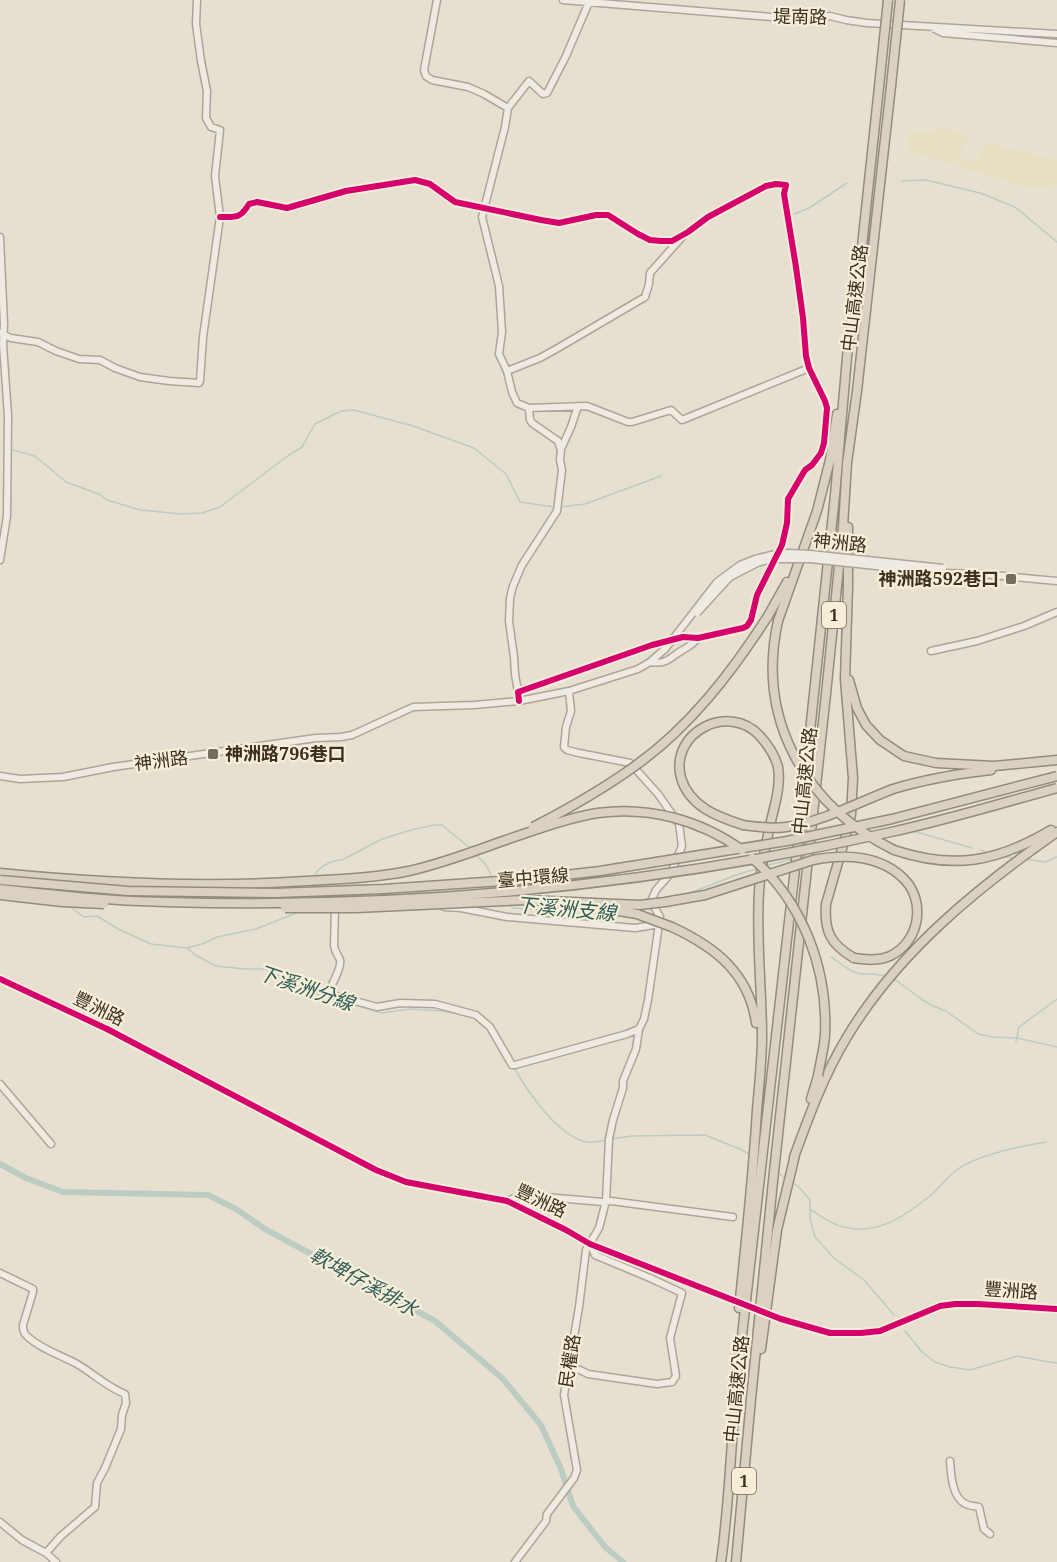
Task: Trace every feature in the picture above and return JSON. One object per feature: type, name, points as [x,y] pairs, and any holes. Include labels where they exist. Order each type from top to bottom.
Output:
[{"type":"highway","name":"中山高速公路","points":[[721,1562],[726,1529],[732,1419],[759,1149],[821,632],[836,495],[848,346],[860,265],[888,0]]},
{"type":"highway","name":"中山高速公路","points":[[736,1562],[773,1181],[843,527],[847,463],[900,0]]},
{"type":"highway","points":[[848,346],[830,460],[808,539],[778,621],[773,650],[773,683],[778,712],[789,746],[797,763],[831,805],[859,829],[885,845],[912,856],[943,861],[979,859],[1016,848],[1057,826]]},
{"type":"highway","points":[[0,896],[161,907],[356,908],[526,900],[640,904],[665,902],[715,892],[813,860],[829,857],[861,857],[881,864],[904,879],[916,901],[917,926],[912,936],[890,956],[866,960],[854,958],[844,952],[830,937],[826,927],[826,903],[846,835],[852,806],[853,778],[845,679],[848,587],[847,463]]},
{"type":"highway","points":[[500,842],[561,812],[635,766],[660,746],[701,706],[752,641],[783,590],[808,539]]},
{"type":"highway","points":[[846,656],[850,685],[857,708],[866,725],[880,740],[904,756],[936,763],[994,766],[1057,760]]},
{"type":"highway","points":[[759,1149],[762,1036],[757,933],[759,889],[765,847],[778,792],[778,768],[767,744],[758,733],[747,726],[732,722],[717,722],[692,735],[680,757],[680,769],[686,789],[695,802],[722,819],[759,827],[786,827],[816,820],[893,789],[926,779],[1023,767],[1057,760]]},
{"type":"highway","name":"臺中環線","points":[[0,880],[128,891],[274,892],[530,879],[600,871],[787,841],[892,819],[1057,776]]},
{"type":"highway","name":"臺中環線","points":[[0,888],[67,896],[164,902],[264,903],[381,900],[533,890],[663,874],[893,832],[1057,788]]},
{"type":"highway","points":[[0,873],[165,884],[271,884],[375,877],[451,859],[550,825],[596,813],[638,811],[679,819],[720,836],[746,852],[771,876],[797,913],[813,947],[820,977],[825,1016],[822,1075]]},
{"type":"highway","points":[[751,1399],[761,1348],[777,1230],[794,1157],[822,1075],[862,1013],[890,976],[916,948],[1007,868],[1057,832]]},
{"type":"highway","points":[[556,902],[637,914],[697,938],[719,954],[740,979],[755,1012],[761,1062]]},
{"type":"street","points":[[2,334],[11,338],[41,343],[79,359],[100,360],[140,377],[199,383],[203,337],[220,217],[215,176],[220,130],[212,127],[206,118],[207,91],[196,24],[197,0]]},
{"type":"street","points":[[436,0],[424,70],[426,76],[432,80],[468,87],[484,93],[508,108]]},
{"type":"street","name":"堤南路","points":[[563,0],[784,18],[830,16],[867,23],[1057,34]]},
{"type":"street","points":[[588,2],[566,56],[547,93],[543,94],[529,81],[508,108],[483,217],[499,286],[502,332],[499,354],[507,371],[516,403],[529,408],[587,406],[628,422],[671,410],[682,420],[809,368]]},
{"type":"street","name":"堤南路","points":[[930,27],[943,33],[1057,43]]},
{"type":"street","points":[[220,217],[239,217],[243,215],[249,204],[257,202],[287,208],[346,191],[415,180],[430,184],[455,202],[558,223],[608,215],[638,234],[661,242],[672,241],[708,217],[766,186],[786,185],[784,194],[803,318],[806,356],[827,408],[821,453],[812,465],[804,470],[788,500],[787,523],[782,545],[757,595],[751,620],[747,627],[698,638],[683,637],[652,645],[518,692]]},
{"type":"street","points":[[507,371],[540,358],[645,297],[650,273],[688,232]]},
{"type":"street","points":[[0,237],[2,334],[8,403],[7,516],[0,560]]},
{"type":"street","points":[[561,450],[578,406]]},
{"type":"street","points":[[519,701],[509,604],[513,586],[522,565],[557,511],[562,477],[561,450],[558,441],[532,423],[529,408]]},
{"type":"street","name":"神洲路","points":[[0,776],[21,779],[53,778],[113,767],[316,738],[341,737],[357,733],[413,707],[519,701],[569,691],[638,669],[650,662],[665,649],[717,582],[740,565],[771,555],[798,554],[1057,581]]},
{"type":"street","points":[[931,651],[976,641],[1024,626],[1057,612]]},
{"type":"street","points":[[650,662],[661,663],[670,659],[698,638]]},
{"type":"street","points":[[0,896],[76,903],[335,907],[436,906],[461,908],[507,917],[635,928],[660,924],[660,917],[651,901],[656,890],[671,873],[682,846],[679,824],[658,794],[630,763],[579,753],[564,747],[566,727],[571,711],[569,691]]},
{"type":"street","points":[[335,907],[334,951],[340,961],[340,966],[329,991],[333,995],[377,1007],[400,1003],[435,1004],[476,1015],[490,1027],[512,1065],[639,1029]]},
{"type":"street","name":"民權路","points":[[515,1562],[546,1521],[547,1514],[578,1470],[564,1395],[568,1368],[586,1250],[599,1228],[606,1201],[611,1129],[623,1089],[623,1081],[636,1049],[639,1029],[644,1019],[660,924]]},
{"type":"street","name":"豐洲路","points":[[0,979],[107,1029],[376,1170],[406,1182],[507,1201],[590,1244],[781,1319],[830,1332],[861,1333],[880,1331],[940,1306],[955,1304],[1057,1309]]},
{"type":"street","points":[[0,1084],[51,1144]]},
{"type":"street","points":[[507,1201],[522,1195],[611,1201],[733,1217]]},
{"type":"street","points":[[568,1368],[588,1374],[657,1384],[672,1382],[676,1376],[670,1338],[682,1293],[595,1255],[590,1244]]},
{"type":"street","points":[[0,1273],[33,1289],[23,1325],[23,1332],[26,1336],[46,1349],[79,1365],[112,1389],[126,1396],[121,1429],[97,1483],[94,1507],[61,1536],[46,1553]]},
{"type":"street","points":[[950,1461],[951,1474],[959,1498],[966,1504],[979,1507],[984,1529],[990,1534]]},
{"type":"street","points":[[0,1522],[22,1540],[46,1553],[56,1562]]},
{"type":"shaded area","points":[[937,127],[968,135],[959,156],[975,163],[980,157],[985,142],[1057,160],[1057,185],[1044,188],[1022,186],[908,151],[908,130],[933,132]]},
{"type":"waterway","points":[[902,181],[926,180],[980,193],[1015,207],[1057,242]]},
{"type":"waterway","points":[[794,214],[809,208],[847,183]]},
{"type":"waterway","points":[[9,449],[35,456],[66,482],[99,494],[107,500],[140,510],[182,514],[202,513],[220,507],[302,447],[315,424],[341,411],[354,410],[413,426],[474,448],[506,474],[520,502],[554,507]]},
{"type":"waterway","points":[[559,507],[585,504],[661,476]]},
{"type":"waterway","name":"下溪洲支線","points":[[314,877],[325,865],[342,860],[382,839],[434,825],[442,825],[470,848]]},
{"type":"waterway","name":"下溪洲支線","points":[[909,832],[913,831],[972,848]]},
{"type":"waterway","name":"下溪洲支線","points":[[981,850],[989,853]]},
{"type":"waterway","name":"下溪洲支線","points":[[475,854],[486,865],[493,879]]},
{"type":"waterway","name":"下溪洲支線","points":[[1002,856],[1015,858]]},
{"type":"waterway","name":"下溪洲支線","points":[[1026,859],[1045,862],[1057,857]]},
{"type":"waterway","name":"下溪洲支線","points":[[769,865],[792,859]]},
{"type":"waterway","name":"下溪洲支線","points":[[685,895],[756,869]]},
{"type":"waterway","name":"下溪洲支線","points":[[509,905],[514,908],[611,914]]},
{"type":"waterway","name":"下溪洲支線","points":[[72,906],[84,917],[97,916],[118,929],[151,944],[187,948],[217,937],[256,929],[299,912]]},
{"type":"waterway","name":"下溪洲分線","points":[[187,948],[216,966],[266,969],[312,993],[332,997]]},
{"type":"waterway","points":[[831,957],[853,972],[887,977]]},
{"type":"waterway","points":[[892,979],[931,1005],[946,1011],[978,1034],[1017,1038],[1057,1047]]},
{"type":"waterway","points":[[1016,1042],[1019,1027],[1057,999]]},
{"type":"waterway","name":"下溪洲分線","points":[[342,1001],[381,1013],[411,1009],[461,1014]]},
{"type":"waterway","name":"下溪洲分線","points":[[514,1068],[536,1101],[566,1132],[577,1139],[588,1142],[607,1140]]},
{"type":"waterway","name":"下溪洲分線","points":[[611,1139],[632,1136],[705,1135],[749,1154]]},
{"type":"waterway","points":[[811,1210],[844,1227],[868,1229],[880,1226],[912,1210],[966,1164],[1000,1152],[1046,1142]]},
{"type":"waterway","name":"軟埤仔溪排水","points":[[0,1164],[26,1178],[63,1192],[208,1195],[236,1209],[265,1229],[435,1321],[502,1378],[541,1425],[561,1469],[573,1506],[605,1547],[623,1562]]},
{"type":"waterway","name":"下溪洲分線","points":[[778,1173],[787,1179]]},
{"type":"waterway","name":"下溪洲分線","points":[[793,1183],[810,1200],[810,1218],[815,1237],[834,1258],[864,1280],[894,1315]]},
{"type":"waterway","name":"下溪洲分線","points":[[905,1331],[923,1353],[935,1362],[950,1367],[970,1370],[1018,1356],[1057,1363]]},
{"type":"cycle path","points":[[220,217],[237,216],[249,204],[257,202],[287,208],[346,191],[415,180],[430,184],[455,202],[559,223],[596,215],[608,215],[650,240],[672,241],[708,217],[766,186],[786,185],[784,194],[803,318],[806,356],[827,408],[821,453],[805,470],[788,499],[787,523],[782,545],[757,595],[751,620],[743,628],[698,638],[683,637],[652,645],[518,692],[519,701]]},
{"type":"cycle path","points":[[0,979],[107,1029],[376,1170],[406,1182],[507,1201],[590,1244],[781,1319],[830,1333],[861,1333],[880,1331],[940,1306],[955,1304],[1057,1309]]},
{"type":"place","name":"神洲路592巷口","points":[[1011,579]]},
{"type":"place","name":"神洲路796巷口","points":[[213,754]]}]
